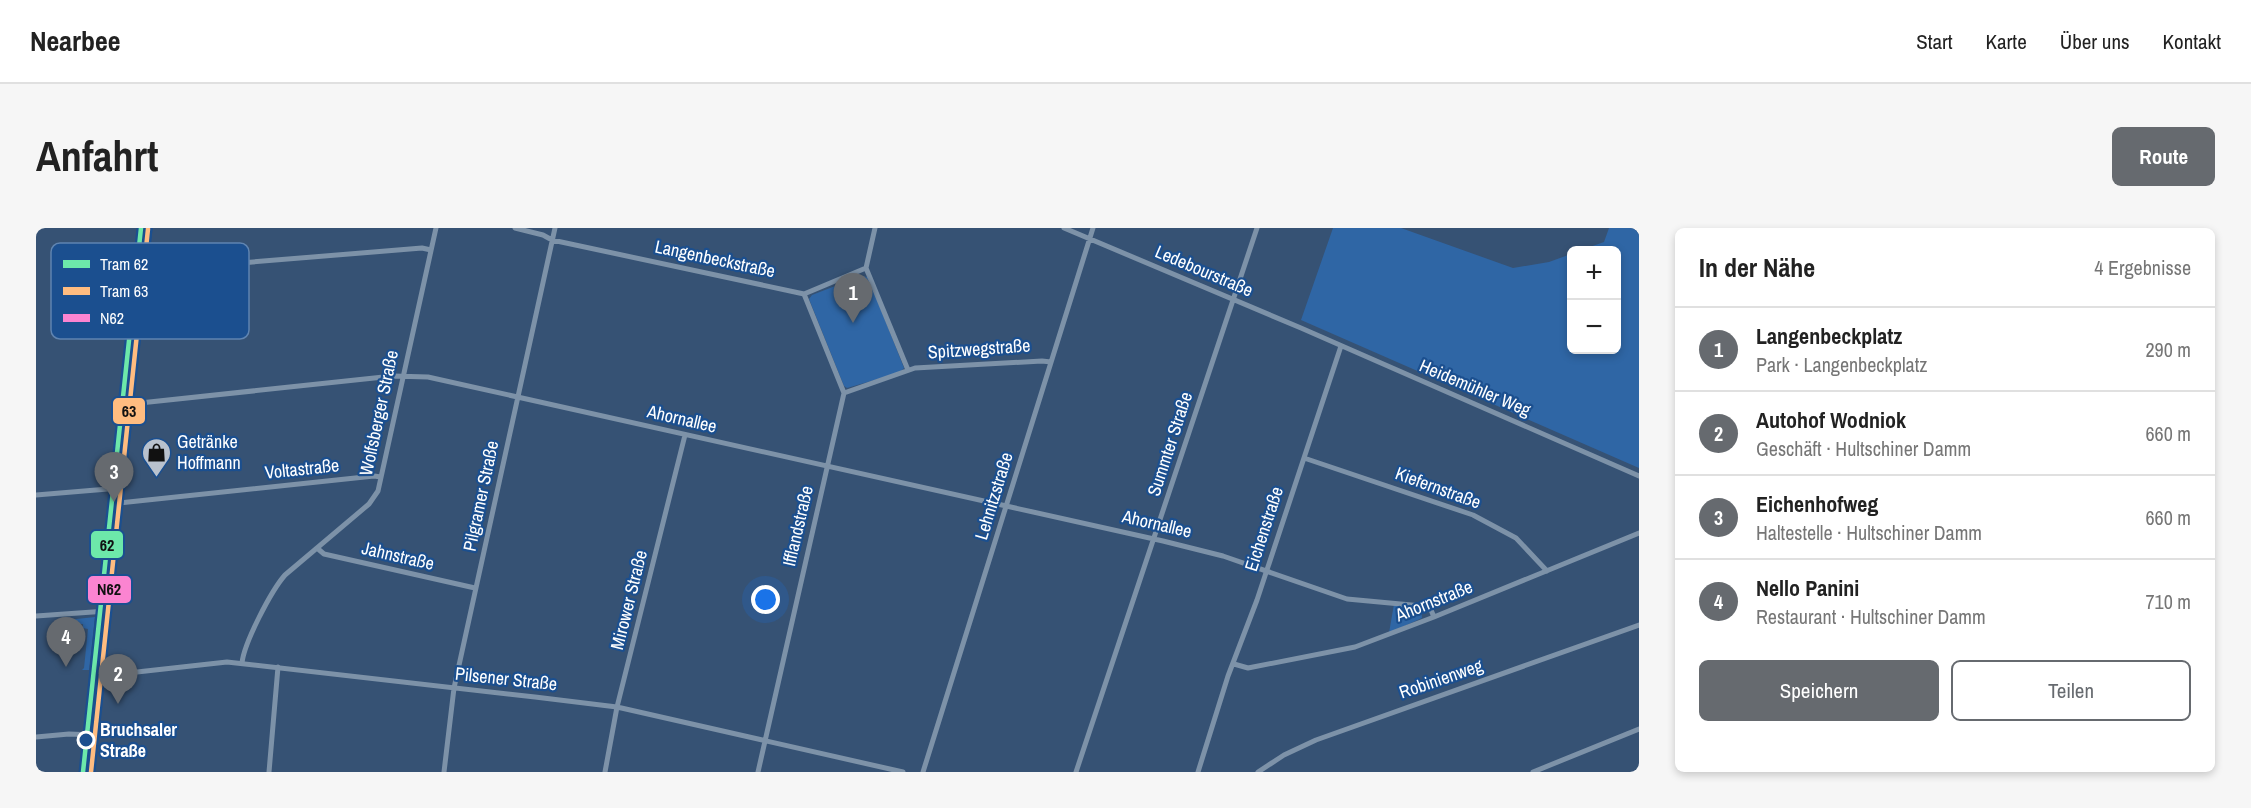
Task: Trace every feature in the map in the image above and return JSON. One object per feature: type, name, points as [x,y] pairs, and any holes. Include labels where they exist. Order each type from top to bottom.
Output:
[{"type":"main road","points":[[146,243],[148,228]]},
{"type":"main road","points":[[90,772],[136,339]]},
{"type":"street","name":"Wolfsberger Straße","points":[[242,663],[245,650],[276,585],[369,504],[378,491],[436,228]]},
{"type":"street","name":"Langenbeckstraße","points":[[515,228],[543,235],[552,240],[804,294]]},
{"type":"street","name":"Pilgramer Straße","points":[[444,772],[454,688],[555,228]]},
{"type":"street","points":[[875,228],[866,268],[908,370]]},
{"type":"street","name":"Ledebourstraße","points":[[1064,228],[1299,327]]},
{"type":"street","name":"Lehnitzstraße","points":[[923,772],[1093,228]]},
{"type":"street","name":"Summter Straße","points":[[1076,772],[1257,228]]},
{"type":"street","points":[[249,262],[423,248],[431,250]]},
{"type":"street","points":[[844,393],[804,294],[866,268]]},
{"type":"street","name":"Heidemühler Weg","points":[[1299,327],[1639,476]]},
{"type":"street","name":"Eichenstraße","points":[[1198,772],[1341,346]]},
{"type":"street","name":"Spitzwegstraße","points":[[844,393],[894,377],[908,370],[1051,362]]},
{"type":"street","name":"Ahornallee","points":[[129,402],[139,403],[403,375],[429,377],[1154,539],[1223,556],[1347,599],[1422,606],[1431,610],[1434,617]]},
{"type":"street","name":"Ifflandstraße","points":[[758,772],[844,393]]},
{"type":"street","name":"Mirower Straße","points":[[605,772],[617,707],[685,435]]},
{"type":"street","name":"Kiefernstraße","points":[[1304,458],[1473,515],[1516,538],[1547,571]]},
{"type":"street","name":"Voltastraße","points":[[119,503],[381,477]]},
{"type":"street","points":[[36,495],[120,488]]},
{"type":"street","name":"Ahornstraße","points":[[1234,664],[1248,668],[1355,647],[1639,534]]},
{"type":"street","name":"Jahnstraße","points":[[317,548],[324,554],[475,588]]},
{"type":"street","points":[[36,616],[107,611]]},
{"type":"street","name":"Robinienweg","points":[[1258,772],[1284,755],[1316,740],[1639,625]]},
{"type":"street","name":"Pilsener Straße","points":[[100,675],[227,662],[617,707],[903,772]]},
{"type":"street","points":[[269,772],[278,667]]},
{"type":"street","points":[[1533,772],[1639,729]]},
{"type":"street","points":[[36,737],[69,734],[94,735]]},
{"type":"shaded area","points":[[1333,228],[1401,228],[1513,268],[1549,262],[1567,255],[1567,354],[1621,354],[1621,246],[1592,246],[1604,242],[1609,228],[1639,228],[1639,468],[1301,320]]},
{"type":"shaded area","points":[[861,276],[868,277],[904,368],[899,373],[847,388],[844,386],[809,299],[812,295]]},
{"type":"shaded area","points":[[1394,604],[1421,609],[1422,618],[1389,633]]},
{"type":"shaded area","points":[[95,617],[89,670],[82,670],[88,629],[83,628],[83,624],[66,625],[67,620]]},
{"type":"tram line","name":"62","points":[[139,243],[141,228]]},
{"type":"tram line","name":"63","points":[[147,243],[148,229]]},
{"type":"tram line","name":"62","points":[[83,772],[129,339]]},
{"type":"tram line","name":"63","points":[[91,772],[136,339]]},
{"type":"transit line","name":"N62","points":[[146,243],[148,228]]},
{"type":"transit line","name":"N62","points":[[90,772],[136,339]]},
{"type":"place","name":"Langenbeckplatz","points":[[853,323]]},
{"type":"place","name":"Getränke Hoffmann","points":[[156,478]]},
{"type":"place","name":"Eichenhofweg","points":[[114,502]]},
{"type":"place","name":"Nello Panini","points":[[66,667]]},
{"type":"place","name":"Autohof Wodniok","points":[[118,704]]},
{"type":"place","name":"Bruchsaler Straße","points":[[86,740]]}]
